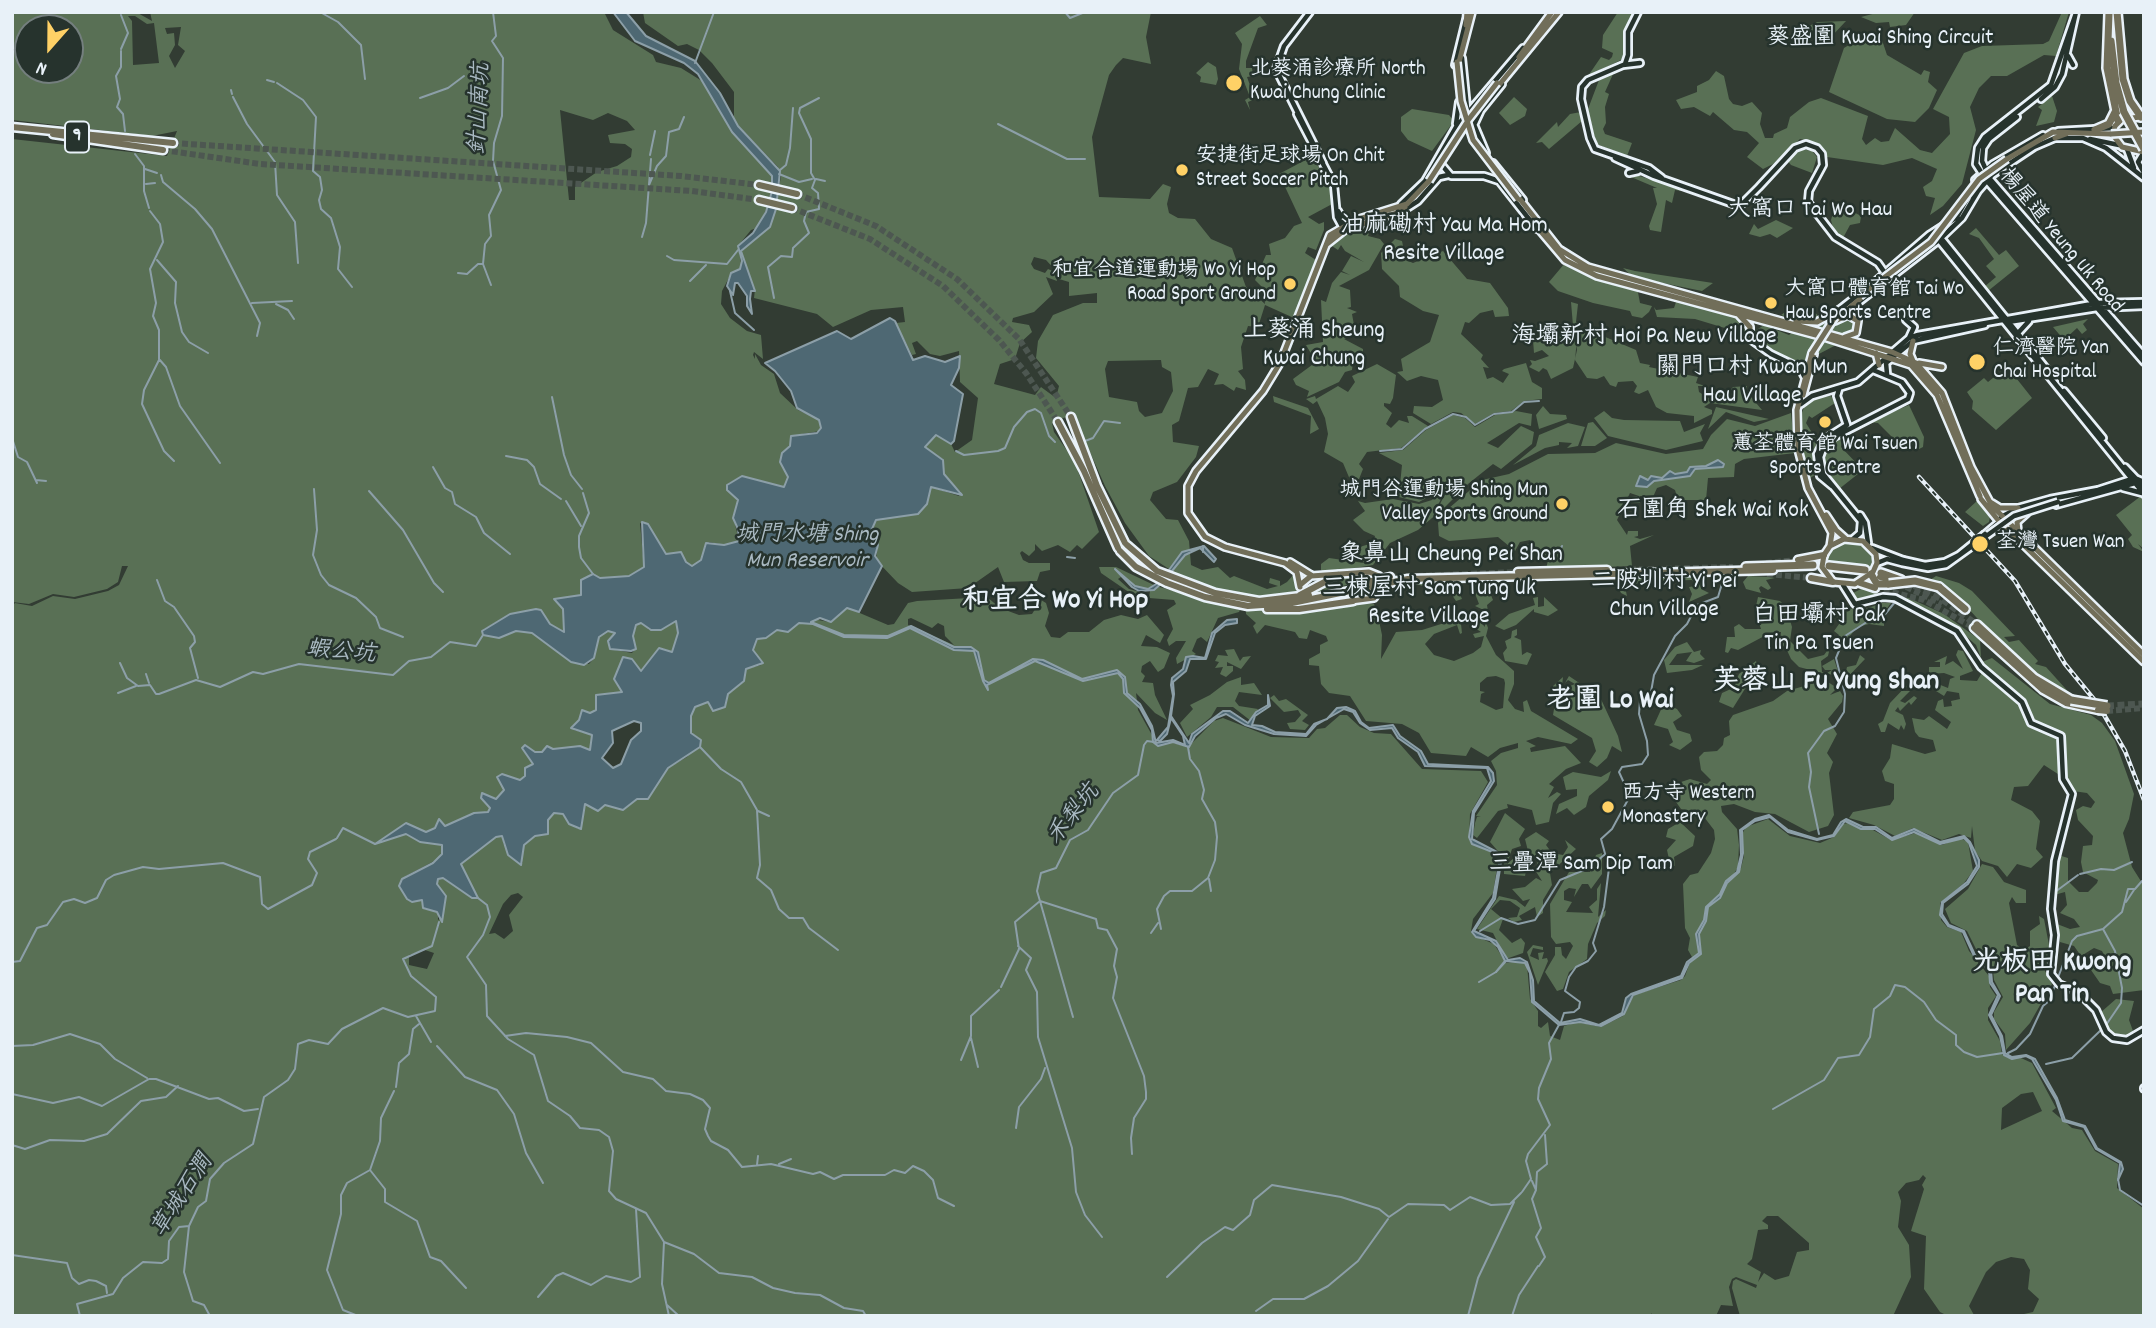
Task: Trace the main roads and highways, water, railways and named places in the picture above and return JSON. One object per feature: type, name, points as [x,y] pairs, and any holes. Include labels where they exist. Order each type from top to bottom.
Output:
[{"type":"highway","points":[[2113,13],[2106,68],[2115,111],[2114,130]]},
{"type":"highway","points":[[2113,13],[2114,72],[2126,111],[2144,151]]},
{"type":"highway","points":[[2113,13],[2123,79],[2132,105],[2142,117]]},
{"type":"highway","points":[[2094,133],[2109,124],[2115,111]]},
{"type":"highway","points":[[2126,111],[2144,142]]},
{"type":"highway","name":"9","points":[[12,129],[173,143]]},
{"type":"highway","name":"9","points":[[12,129],[163,150]]},
{"type":"highway","points":[[759,185],[797,194]]},
{"type":"highway","points":[[759,200],[793,208]]},
{"type":"highway","points":[[1071,417],[1097,486],[1126,544],[1155,574]]},
{"type":"highway","points":[[1058,422],[1084,471],[1119,550],[1155,574],[1219,601],[1248,606],[1299,609],[1353,601]]},
{"type":"highway","points":[[1798,560],[1824,555]]},
{"type":"highway","points":[[1746,569],[1766,563]]},
{"type":"highway","points":[[1733,567],[1767,574]]},
{"type":"highway","points":[[1248,606],[1292,603],[1408,579],[1813,567]]},
{"type":"highway","points":[[1829,568],[1872,574],[1894,582]]},
{"type":"highway","points":[[1518,572],[1621,570]]},
{"type":"highway","points":[[1872,574],[1877,584],[1912,580],[1939,587],[1965,609]]},
{"type":"highway","points":[[1290,598],[1338,575]]},
{"type":"highway","points":[[1178,584],[1240,599],[1290,598],[1390,577]]},
{"type":"highway","points":[[1811,578],[1833,582]]},
{"type":"highway","points":[[1858,583],[1875,588]]},
{"type":"highway","points":[[1977,625],[2038,681],[2071,700],[2107,709]]},
{"type":"highway","points":[[1977,625],[2040,688],[2077,706],[2107,709]]},
{"type":"main road","points":[[1310,12],[1297,25],[1276,62],[1276,72],[1334,185],[1338,211],[1345,227]]},
{"type":"main road","points":[[1474,128],[1481,110],[1552,12]]},
{"type":"main road","points":[[1397,210],[1419,188],[1468,113],[1559,12]]},
{"type":"main road","points":[[1638,12],[1628,32],[1631,58],[1640,64],[1623,65],[1587,81],[1581,93],[1593,146],[1639,171],[1655,174]]},
{"type":"main road","points":[[1983,171],[1982,154],[1989,139],[2055,87],[2067,55],[2075,14]]},
{"type":"main road","points":[[1782,320],[1818,322],[1839,310],[1959,215],[1975,181],[1977,151],[1983,139],[2051,85],[2075,14]]},
{"type":"main road","points":[[1456,128],[1460,111],[1455,63],[1469,16]]},
{"type":"main road","points":[[1469,16],[1462,62],[1463,92],[1468,113],[1492,162],[1543,233]]},
{"type":"main road","points":[[1464,31],[1457,68],[1467,125],[1479,151],[1543,233],[1559,249],[1587,267],[1782,320],[1876,353],[1892,355],[1910,365],[1931,385],[1982,498],[2144,662]]},
{"type":"main road","points":[[1623,65],[1629,49]]},
{"type":"main road","points":[[1397,210],[1419,197],[1470,121],[1525,50]]},
{"type":"main road","points":[[2067,55],[2073,65]]},
{"type":"main road","points":[[1463,92],[1471,98],[1480,99]]},
{"type":"main road","points":[[1851,307],[1932,244],[1981,180],[2007,159],[2045,138],[2067,133],[2114,130],[2142,117]]},
{"type":"main road","points":[[1456,128],[1474,128]]},
{"type":"main road","points":[[1969,198],[1987,180],[2054,135],[2069,128],[2094,133]]},
{"type":"main road","points":[[2114,130],[2114,138],[2119,145]]},
{"type":"main road","points":[[2054,135],[2114,130],[2144,133]]},
{"type":"main road","points":[[1975,181],[1993,164],[2043,135],[2082,138],[2144,151],[2138,162],[2143,174]]},
{"type":"main road","points":[[1835,319],[1931,243],[1979,179],[2043,135]]},
{"type":"main road","points":[[2082,138],[2106,148],[2143,174]]},
{"type":"main road","points":[[1614,158],[1738,206],[1798,146],[1806,144],[1817,148],[1823,165],[1809,191],[1808,202],[1835,237],[1872,261],[1884,274]]},
{"type":"main road","points":[[2127,149],[2135,169]]},
{"type":"main road","points":[[1982,154],[1993,164]]},
{"type":"main road","points":[[1438,160],[1449,175]]},
{"type":"main road","points":[[1484,176],[1493,170],[1492,162]]},
{"type":"main road","name":"楊屋道 Yeung Uk Road","points":[[1976,164],[2144,362]]},
{"type":"main road","points":[[1629,173],[1639,171]]},
{"type":"main road","points":[[1978,191],[1995,188],[1998,172]]},
{"type":"main road","points":[[1314,576],[1285,563],[1225,547],[1205,537],[1190,518],[1187,493],[1194,474],[1260,395],[1280,363],[1330,235],[1418,201],[1438,177],[1484,176],[1504,185],[1565,260],[1585,271],[1768,321],[1842,337],[1914,362],[1942,367]]},
{"type":"main road","points":[[1835,319],[1884,283],[1962,218],[1987,180]]},
{"type":"main road","name":"楊屋道 Yeung Uk Road","points":[[1995,188],[2087,298],[2098,305]]},
{"type":"main road","points":[[1939,229],[1938,239],[1996,312],[2018,333],[2138,484]]},
{"type":"main road","points":[[1928,237],[1938,239],[2138,484]]},
{"type":"main road","points":[[1918,246],[1938,239]]},
{"type":"main road","points":[[2083,306],[2087,298]]},
{"type":"main road","points":[[1911,340],[2083,306],[2144,304]]},
{"type":"main road","points":[[1801,404],[1812,396],[1857,382],[1911,340],[1992,321],[2029,320],[2098,305],[2144,304]]},
{"type":"main road","points":[[2106,315],[2112,306]]},
{"type":"main road","points":[[1839,310],[1808,360],[1797,410],[1798,449],[1808,488],[1832,533],[1830,546],[1824,555],[1824,570],[1833,582],[1843,585],[1858,583]]},
{"type":"main road","points":[[1734,312],[1745,319],[1751,336],[1771,354],[1796,365],[1804,376]]},
{"type":"main road","points":[[1992,321],[1996,312]]},
{"type":"main road","name":"楊屋道 Yeung Uk Road","points":[[2106,315],[2144,356]]},
{"type":"main road","points":[[1835,319],[1851,316],[1858,321],[1858,330],[1853,335],[1842,337]]},
{"type":"main road","points":[[1906,320],[1914,327],[1910,354],[1942,393],[1964,449],[1977,473],[1982,498],[2000,508],[2020,507],[2138,484]]},
{"type":"main road","points":[[2018,333],[2029,320]]},
{"type":"main road","points":[[1751,336],[1755,326],[1768,321]]},
{"type":"main road","points":[[1813,353],[1801,404],[1800,445],[1808,478],[1829,520],[1850,539],[1870,545],[1903,562]]},
{"type":"main road","points":[[1876,353],[1879,365]]},
{"type":"main road","points":[[1887,374],[1885,366],[1892,355]]},
{"type":"main road","points":[[1796,365],[1808,360]]},
{"type":"main road","points":[[1830,546],[1860,533],[1861,523],[1821,476],[1817,454],[1825,439],[1907,401],[1910,393],[1902,382],[1873,370]]},
{"type":"main road","points":[[1839,389],[1837,396],[1848,427]]},
{"type":"main road","points":[[1805,390],[1812,396]]},
{"type":"main road","points":[[1830,392],[1837,396]]},
{"type":"main road","points":[[2005,524],[2027,513],[2113,486],[2138,484]]},
{"type":"main road","points":[[2121,488],[2138,484]]},
{"type":"main road","points":[[1850,594],[1858,583],[1872,574],[1877,563],[1887,559],[1925,565],[1945,562],[1962,553],[2013,514],[2080,496]]},
{"type":"main road","points":[[1844,500],[1864,519],[1877,563]]},
{"type":"main road","points":[[2020,507],[2027,513]]},
{"type":"main road","points":[[2000,519],[2020,507]]},
{"type":"main road","points":[[2019,534],[2017,522],[2027,513]]},
{"type":"main road","points":[[2005,524],[2019,534],[2144,655]]},
{"type":"main road","points":[[1285,563],[1297,572],[1300,588],[1306,578],[1314,576],[1369,572],[1379,576],[1382,586],[1374,598],[1315,604]]},
{"type":"main road","points":[[1843,585],[1855,604],[1889,597],[1932,617],[1964,638],[1981,667],[2021,700],[2031,723],[2057,732],[2062,738],[2063,777],[2072,796],[2055,861],[2051,909],[2055,935],[2051,974],[2056,981],[2078,992],[2111,1036],[2121,1041],[2144,1030]]},
{"type":"water","points":[[613,12],[626,12],[646,36],[695,61],[720,93],[738,126],[780,171],[776,209],[770,227],[741,251],[755,291],[751,291],[752,314],[747,306],[747,296],[738,283],[735,283],[733,295],[727,286],[731,273],[740,269],[742,261],[738,246],[753,233],[766,212],[772,191],[772,176],[732,132],[698,74],[684,63],[635,41]]},
{"type":"water","name":"城門水塘 Shing Mun Reservoir","points":[[890,318],[895,321],[913,360],[925,356],[945,362],[960,356],[959,368],[951,385],[963,394],[954,441],[951,444],[936,435],[925,447],[943,460],[944,474],[962,495],[931,487],[927,504],[918,514],[876,520],[872,529],[878,545],[875,556],[882,566],[859,612],[847,608],[831,622],[820,618],[811,622],[844,635],[888,636],[911,626],[954,647],[971,647],[978,652],[984,680],[989,683],[1033,659],[1043,660],[1082,679],[1117,670],[1125,677],[1127,693],[1140,704],[1152,726],[1156,743],[1173,740],[1185,745],[1183,736],[1171,718],[1167,734],[1160,741],[1157,740],[1168,727],[1173,696],[1172,678],[1183,669],[1186,657],[1205,658],[1212,633],[1227,620],[1237,619],[1237,623],[1225,625],[1215,633],[1206,659],[1190,659],[1186,671],[1173,682],[1174,694],[1171,716],[1189,743],[1192,734],[1223,711],[1230,711],[1248,723],[1256,712],[1268,705],[1268,695],[1270,706],[1255,716],[1252,725],[1275,732],[1306,734],[1314,724],[1325,720],[1306,736],[1274,734],[1245,725],[1226,714],[1216,718],[1195,736],[1189,747],[1173,742],[1158,746],[1153,742],[1152,730],[1140,708],[1124,693],[1123,679],[1118,673],[1083,681],[1035,661],[987,685],[988,690],[983,681],[974,651],[954,650],[910,628],[887,638],[844,637],[813,624],[799,623],[788,632],[777,630],[766,638],[757,639],[753,650],[763,663],[746,669],[744,681],[728,694],[725,707],[713,711],[708,702],[695,707],[691,716],[691,733],[701,740],[700,747],[668,768],[648,799],[637,799],[623,810],[605,805],[598,811],[585,804],[581,829],[569,824],[563,814],[554,813],[548,820],[548,834],[535,836],[524,845],[521,865],[508,855],[502,836],[496,837],[461,864],[478,898],[472,898],[443,878],[438,879],[437,884],[446,896],[442,922],[437,912],[423,908],[422,900],[412,902],[407,899],[399,886],[402,879],[433,863],[442,854],[442,845],[420,842],[406,834],[375,844],[406,823],[426,832],[435,828],[439,819],[445,826],[474,813],[488,812],[490,808],[481,798],[482,793],[496,799],[504,790],[497,777],[502,774],[520,780],[525,776],[525,768],[533,764],[522,748],[525,745],[535,752],[542,752],[547,746],[553,749],[580,746],[590,750],[592,735],[571,728],[579,720],[582,710],[590,713],[596,710],[596,695],[622,692],[614,679],[623,657],[632,659],[641,671],[659,648],[672,652],[678,633],[676,621],[661,630],[651,630],[641,623],[636,625],[633,636],[636,649],[631,651],[610,649],[608,641],[615,633],[608,631],[599,637],[594,658],[584,665],[571,662],[532,633],[516,631],[499,638],[483,635],[482,631],[510,614],[536,609],[541,610],[550,624],[564,632],[563,609],[554,599],[581,595],[581,580],[593,574],[600,578],[629,576],[644,567],[642,522],[648,524],[666,554],[681,552],[686,562],[692,566],[701,560],[706,543],[724,545],[739,541],[733,518],[738,500],[727,490],[727,485],[742,476],[784,487],[788,477],[780,462],[782,453],[790,446],[791,436],[817,433],[821,428],[819,420],[797,408],[791,391],[765,363],[837,331],[851,339]],"holes":[[[634,721],[641,723],[641,731],[631,740],[621,764],[613,768],[602,758],[613,743],[612,731]]]},
{"type":"water","points":[[1718,460],[1724,464],[1723,467],[1695,469],[1690,476],[1654,481],[1647,487],[1636,486],[1640,476],[1648,480],[1651,476],[1662,478],[1670,471],[1675,474],[1687,472],[1690,467],[1706,466]]},
{"type":"water","points":[[1204,546],[1216,559],[1214,562],[1200,548],[1185,555],[1154,590],[1139,591],[1115,569],[1135,586],[1148,589],[1161,581],[1182,552]]},
{"type":"water","points":[[1346,707],[1355,711],[1361,722],[1369,728],[1393,725],[1400,736],[1421,751],[1428,764],[1488,767],[1493,773],[1494,781],[1474,813],[1472,839],[1497,852],[1501,863],[1495,899],[1474,931],[1496,941],[1508,960],[1520,958],[1527,962],[1533,980],[1534,1001],[1560,1023],[1580,1019],[1599,1025],[1622,1013],[1626,998],[1631,994],[1681,976],[1687,962],[1699,953],[1696,934],[1704,920],[1706,907],[1720,894],[1726,881],[1737,872],[1741,855],[1740,830],[1755,819],[1769,815],[1788,830],[1817,839],[1833,835],[1846,819],[1863,827],[1876,827],[1892,838],[1914,829],[1940,842],[1964,836],[1970,842],[1979,860],[1979,867],[1968,884],[1943,903],[1942,914],[1949,925],[1964,931],[1975,955],[1991,970],[1992,982],[2000,996],[1991,1015],[2002,1036],[2005,1053],[2012,1057],[2026,1055],[2035,1059],[2057,1098],[2065,1120],[2085,1126],[2097,1148],[2121,1162],[2123,1169],[2118,1180],[2120,1163],[2096,1149],[2084,1127],[2063,1121],[2056,1100],[2032,1059],[2026,1056],[2012,1059],[2004,1055],[2000,1036],[1989,1015],[1998,995],[1990,983],[1989,970],[1974,956],[1963,932],[1948,926],[1940,915],[1942,902],[1967,882],[1977,866],[1969,843],[1964,838],[1940,844],[1914,832],[1892,840],[1875,829],[1861,829],[1845,821],[1834,836],[1817,840],[1788,832],[1770,817],[1755,821],[1742,830],[1743,853],[1739,872],[1727,883],[1720,898],[1708,907],[1706,921],[1699,934],[1701,954],[1689,963],[1682,978],[1633,995],[1624,1014],[1601,1026],[1580,1022],[1559,1025],[1532,1002],[1530,973],[1525,963],[1506,961],[1496,972],[1505,961],[1498,947],[1490,940],[1476,937],[1472,932],[1493,898],[1499,865],[1495,853],[1472,844],[1469,837],[1473,811],[1491,781],[1487,768],[1425,766],[1418,752],[1398,738],[1392,728],[1370,730],[1360,723],[1353,712],[1344,709],[1328,718],[1337,708]]},
{"type":"waterway","points":[[320,12],[338,22],[361,45],[365,79]]},
{"type":"waterway","name":"針山南坑","points":[[458,273],[467,274],[478,264],[483,264],[485,244],[491,236],[489,215],[501,190],[493,161],[494,143],[502,116],[503,58],[492,41],[496,36],[493,12]]},
{"type":"waterway","points":[[695,63],[714,12]]},
{"type":"waterway","points":[[1065,12],[1070,18],[1085,12]]},
{"type":"waterway","points":[[1132,12],[1144,12]]},
{"type":"waterway","points":[[121,15],[128,33],[121,49]]},
{"type":"waterway","points":[[121,51],[121,67],[116,76],[120,99],[117,107],[123,114],[125,131]]},
{"type":"waterway","points":[[420,98],[448,88],[464,76]]},
{"type":"waterway","points":[[267,80],[274,82]]},
{"type":"waterway","points":[[277,83],[303,100],[316,117],[313,171],[320,177],[322,190],[319,200],[321,209],[331,218],[340,247],[338,269],[352,287]]},
{"type":"waterway","points":[[231,90],[232,94]]},
{"type":"waterway","points":[[233,97],[247,124],[275,162],[277,195],[295,222],[298,263]]},
{"type":"waterway","points":[[774,298],[768,267],[781,256],[792,257],[793,248],[809,233],[804,221],[806,212],[819,209],[818,193],[812,188],[815,180],[811,173],[811,139],[799,113],[800,108],[819,98]]},
{"type":"waterway","points":[[780,170],[786,165],[790,148],[793,108]]},
{"type":"waterway","points":[[649,185],[657,166],[666,156],[669,132],[679,129],[684,117]]},
{"type":"waterway","points":[[998,124],[1067,159],[1085,159]]},
{"type":"waterway","points":[[650,155],[655,131]]},
{"type":"waterway","points":[[135,154],[144,166],[144,191],[149,208]]},
{"type":"waterway","points":[[642,237],[646,223],[651,159]]},
{"type":"waterway","points":[[145,169],[157,173]]},
{"type":"waterway","points":[[779,174],[799,182],[812,179]]},
{"type":"waterway","points":[[161,175],[163,182],[195,209],[212,229],[260,323],[257,336]]},
{"type":"waterway","points":[[816,179],[825,181]]},
{"type":"waterway","points":[[146,184],[155,183]]},
{"type":"waterway","points":[[150,211],[160,224],[163,242],[150,269],[156,303],[153,316],[159,330],[159,359],[166,367],[180,406],[220,463]]},
{"type":"waterway","points":[[667,256],[674,260],[727,264],[738,250]]},
{"type":"waterway","points":[[157,260],[176,282],[175,303],[182,332],[189,342],[208,353]]},
{"type":"waterway","points":[[483,264],[491,285]]},
{"type":"waterway","points":[[690,281],[706,265]]},
{"type":"waterway","points":[[730,291],[735,313],[754,330]]},
{"type":"waterway","points":[[252,303],[292,301]]},
{"type":"waterway","points":[[276,304],[288,310],[294,319]]},
{"type":"waterway","points":[[159,360],[144,390],[142,404],[164,451],[174,461]]},
{"type":"waterway","points":[[552,397],[564,455],[571,475],[582,489]]},
{"type":"waterway","points":[[1380,451],[1402,449],[1425,429],[1453,414],[1466,417],[1475,425],[1494,414],[1512,412],[1524,402],[1539,401]]},
{"type":"waterway","points":[[956,451],[964,455],[1005,448],[1014,427],[1027,412],[1035,409],[1041,413],[1049,436],[1055,442]]},
{"type":"waterway","points":[[1085,441],[1093,438],[1104,421],[1120,423]]},
{"type":"waterway","points":[[12,438],[18,457],[27,462],[37,483]]},
{"type":"waterway","points":[[506,456],[527,460],[534,467],[540,484],[561,499]]},
{"type":"waterway","points":[[433,467],[445,488],[452,492],[455,504],[476,517],[484,533],[510,554]]},
{"type":"waterway","points":[[36,480],[46,481]]},
{"type":"waterway","points":[[314,489],[317,530],[313,555],[321,575],[329,585],[356,598],[376,617],[380,628],[403,637]]},
{"type":"waterway","points":[[369,491],[403,530],[434,583],[443,592]]},
{"type":"waterway","points":[[583,493],[589,513],[579,536],[579,547],[581,558],[593,574]]},
{"type":"waterway","points":[[566,501],[581,526]]},
{"type":"waterway","points":[[1203,546],[1203,552]]},
{"type":"waterway","points":[[1559,552],[1562,546]]},
{"type":"waterway","points":[[1067,557],[1075,558]]},
{"type":"waterway","points":[[1561,1022],[1564,1013],[1574,1012],[1579,1008],[1580,1002],[1565,991],[1569,977],[1576,967],[1588,961],[1596,951],[1593,943],[1604,907],[1609,868],[1601,839],[1612,829],[1630,796],[1619,772],[1622,767],[1642,764],[1648,755],[1639,714],[1640,700],[1651,692],[1654,675],[1675,636],[1687,624],[1697,605],[1718,597],[1724,577]]},
{"type":"waterway","points":[[157,580],[165,601],[174,607],[194,636],[195,642],[190,648],[198,678]]},
{"type":"waterway","points":[[1819,834],[1809,787],[1811,772],[1808,753],[1824,731],[1835,726],[1844,712],[1845,694],[1836,658],[1845,636],[1873,618],[1882,618],[1895,602]]},
{"type":"waterway","name":"蝦公坑","points":[[120,663],[127,678],[138,686],[150,685],[156,694],[159,694],[196,680],[220,687],[253,672],[263,674],[299,664],[393,675],[409,661],[431,657],[450,642],[476,646],[483,635]]},
{"type":"waterway","points":[[146,674],[149,683]]},
{"type":"waterway","points":[[118,693],[136,686]]},
{"type":"waterway","name":"禾梨坑","points":[[1132,1154],[1134,1118],[1146,1099],[1146,1092],[1144,1076],[1113,998],[1117,977],[1114,966],[1117,949],[1107,930],[1098,928],[1096,919],[1040,901],[1037,891],[1041,873],[1056,868],[1070,840],[1088,830],[1113,793],[1138,775],[1144,745],[1147,741],[1154,742]]},
{"type":"waterway","points":[[700,747],[721,769],[741,782],[757,810],[760,865],[757,878],[771,890],[779,909],[789,918],[803,918],[809,928],[838,950]]},
{"type":"waterway","points":[[1161,929],[1157,909],[1164,896],[1170,891],[1192,891],[1208,878],[1215,860],[1215,822],[1202,799],[1204,790],[1199,771],[1190,759],[1188,747]]},
{"type":"waterway","points":[[758,811],[769,816]]},
{"type":"waterway","points":[[337,838],[343,828],[375,844]]},
{"type":"waterway","points":[[12,962],[20,961],[37,928],[47,925],[63,902],[74,899],[85,903],[97,898],[106,880],[114,875],[143,867],[159,869],[223,863],[260,877],[262,904],[268,909],[312,885],[317,873],[308,859],[310,852],[336,839]]},
{"type":"waterway","points":[[1480,931],[1501,918],[1518,924],[1535,920],[1560,880],[1589,868],[1604,855]]},
{"type":"waterway","points":[[2080,874],[2101,869],[2114,870],[2132,862]]},
{"type":"waterway","points":[[2055,892],[2078,875]]},
{"type":"waterway","points":[[1209,879],[1211,891]]},
{"type":"waterway","points":[[2008,1053],[2016,1049],[2030,1034],[2043,1006],[2049,1001],[2072,941],[2077,936],[2103,929],[2122,912],[2128,889],[2135,889],[2142,881]]},
{"type":"waterway","points":[[2126,902],[2134,890]]},
{"type":"waterway","points":[[478,898],[487,905],[490,917],[483,935],[467,957],[486,985],[487,1016],[508,1039],[534,1055],[548,1101],[570,1116],[580,1128],[599,1130],[609,1137],[613,1151],[609,1191],[616,1199],[646,1213],[664,1242],[662,1284],[669,1316]]},
{"type":"waterway","points":[[1001,987],[1019,949],[1015,922],[1040,901],[1073,1017]]},
{"type":"waterway","name":"草城石澗","points":[[80,1316],[77,1304],[113,1294],[123,1278],[143,1262],[162,1263],[168,1259],[169,1241],[179,1227],[189,1226],[198,1207],[206,1201],[210,1179],[224,1163],[253,1144],[264,1097],[288,1080],[295,1069],[298,1044],[309,1040],[328,1044],[342,1029],[383,1008],[408,1017],[435,1011],[436,997],[411,976],[403,959],[432,946],[439,922]]},
{"type":"waterway","points":[[1151,933],[1158,923]]},
{"type":"waterway","points":[[2103,929],[2115,951],[2122,988],[2121,1003],[2106,1025]]},
{"type":"waterway","points":[[1018,946],[1031,958],[1026,970],[1037,992],[1038,1037],[1072,1148],[1076,1192],[1085,1215],[1102,1237]]},
{"type":"waterway","points":[[1479,982],[1496,972]]},
{"type":"waterway","points":[[1773,1109],[1824,1080],[1838,1058],[1859,1055],[1870,1037],[1874,1009],[1890,996],[1895,985],[1905,987],[1924,1002],[1936,1020],[1956,1035],[1956,1045],[1964,1052],[1977,1057],[2003,1053]]},
{"type":"waterway","points":[[961,1060],[971,1036],[971,1016],[999,990]]},
{"type":"waterway","points":[[416,1016],[431,1042]]},
{"type":"waterway","points":[[1522,1192],[1531,1179],[1526,1161],[1528,1154],[1550,1125],[1538,1099],[1539,1088],[1551,1059],[1549,1043],[1560,1023]]},
{"type":"waterway","points":[[396,1087],[399,1063],[409,1054],[413,1029],[419,1024]]},
{"type":"waterway","points":[[2046,1064],[2072,1058],[2102,1029]]},
{"type":"waterway","points":[[505,1036],[526,1033],[567,1037],[591,1043],[623,1072],[653,1079],[666,1091],[690,1094],[703,1100],[710,1108],[705,1129],[708,1136],[711,1141],[728,1150],[742,1167],[771,1164],[813,1174],[820,1172],[834,1179],[843,1175],[885,1175],[894,1170],[905,1173],[913,1166],[924,1171],[933,1180],[938,1198],[954,1206]]},
{"type":"waterway","points":[[12,1046],[33,1045],[70,1034],[100,1044],[115,1059],[147,1078]]},
{"type":"waterway","points":[[971,1038],[978,1067]]},
{"type":"waterway","points":[[437,1046],[465,1077],[497,1090],[514,1114],[526,1153],[543,1183]]},
{"type":"waterway","points":[[1016,1128],[1019,1107],[1041,1079],[1045,1068]]},
{"type":"waterway","points":[[12,1094],[53,1103],[79,1097],[102,1106],[149,1079],[156,1079],[209,1099],[218,1098],[244,1111],[258,1109]]},
{"type":"waterway","points":[[12,1145],[25,1149],[50,1140],[84,1141],[107,1134],[141,1101],[166,1097],[178,1086]]},
{"type":"waterway","points":[[358,1316],[343,1310],[327,1270],[341,1214],[341,1195],[347,1183],[370,1170],[380,1141],[381,1118],[394,1091]]},
{"type":"waterway","points":[[1536,1189],[1537,1172],[1547,1164],[1545,1135]]},
{"type":"waterway","points":[[757,1165],[758,1156]]},
{"type":"waterway","points":[[779,1164],[791,1159]]},
{"type":"waterway","points":[[370,1170],[385,1189],[385,1202],[417,1221],[430,1257],[441,1261],[466,1288]]},
{"type":"waterway","points":[[2118,1179],[2120,1190],[2144,1206]]},
{"type":"waterway","points":[[1532,1181],[1536,1190],[1532,1199],[1541,1228],[1536,1237],[1545,1257],[1539,1266]]},
{"type":"waterway","points":[[1167,1277],[1202,1243],[1225,1227],[1233,1230],[1250,1215],[1254,1200],[1272,1185],[1341,1197],[1379,1209],[1389,1217],[1408,1204],[1444,1205],[1450,1210],[1470,1197],[1491,1205],[1510,1204],[1521,1193]]},
{"type":"waterway","points":[[1468,1316],[1478,1278],[1514,1202]]},
{"type":"waterway","points":[[538,1297],[556,1276],[563,1273],[591,1285],[606,1276],[631,1282],[640,1277],[636,1209]]},
{"type":"waterway","points":[[1256,1311],[1273,1299],[1304,1299],[1328,1286],[1358,1261],[1388,1219]]},
{"type":"waterway","points":[[189,1226],[184,1272],[193,1301],[204,1305],[210,1316]]},
{"type":"waterway","points":[[664,1242],[694,1254],[719,1273],[752,1277],[773,1288],[795,1293],[820,1295],[844,1308],[863,1311],[866,1316]]},
{"type":"waterway","points":[[12,1255],[67,1263],[72,1278],[79,1284],[89,1280],[96,1281],[106,1286],[107,1293]]},
{"type":"waterway","points":[[1512,1316],[1519,1295],[1538,1266]]},
{"type":"waterway","points":[[667,1305],[679,1316]]},
{"type":"tunnel","points":[[173,143],[681,176],[759,185]]},
{"type":"tunnel","points":[[163,150],[260,164],[692,191],[759,200]]},
{"type":"tunnel","points":[[797,194],[876,226],[957,279],[1019,339],[1071,417]]},
{"type":"tunnel","points":[[792,208],[870,239],[943,286],[999,340],[1026,373],[1058,422]]},
{"type":"tunnel","points":[[1766,563],[1798,560]]},
{"type":"tunnel","points":[[1621,570],[1733,567]]},
{"type":"tunnel","points":[[1814,568],[1827,569]]},
{"type":"tunnel","points":[[1390,577],[1518,572]]},
{"type":"tunnel","points":[[1767,574],[1811,578]]},
{"type":"tunnel","points":[[1905,581],[1942,599],[1977,625]]},
{"type":"tunnel","points":[[1898,583],[1942,604]]},
{"type":"tunnel","points":[[1875,588],[1924,600],[1971,626]]},
{"type":"tunnel","points":[[2107,706],[2144,704]]},
{"type":"tunnel","points":[[2107,711],[2144,708]]},
{"type":"railway","points":[[1919,477],[2015,581],[2065,664],[2097,703]]},
{"type":"railway","points":[[2103,713],[2125,751],[2144,800]]},
{"type":"place","name":"北葵涌診療所 North Kwai Chung Clinic","points":[[1234,83]]},
{"type":"place","name":"安捷街足球場 On Chit Street Soccer Pitch","points":[[1182,170]]},
{"type":"place","name":"和宜合道運動場 Wo Yi Hop Road Sport Ground","points":[[1290,284]]},
{"type":"place","name":"大窩口體育館 Tai Wo Hau Sports Centre","points":[[1771,303]]},
{"type":"place","name":"仁濟醫院 Yan Chai Hospital","points":[[1977,362]]},
{"type":"place","name":"蕙荃體育館 Wai Tsuen Sports Centre","points":[[1825,422]]},
{"type":"place","name":"城門谷運動場 Shing Mun Valley Sports Ground","points":[[1562,504]]},
{"type":"place","name":"荃灣 Tsuen Wan","points":[[1980,544]]},
{"type":"place","name":"西方寺 Western Monastery","points":[[1608,807]]},
{"type":"district","name":"葵盛圍 Kwai Shing Circuit","points":[[1880,40]]},
{"type":"district","name":"大窩口 Tai Wo Hau","points":[[1810,212]]},
{"type":"district","name":"油麻磡村 Yau Ma Hom Resite Village","points":[[1444,242]]},
{"type":"district","name":"海壩新村 Hoi Pa New Village","points":[[1644,339]]},
{"type":"district","name":"上葵涌 Sheung Kwai Chung","points":[[1314,347]]},
{"type":"district","name":"關門口村 Kwan Mun Hau Village","points":[[1752,384]]},
{"type":"district","name":"石圍角 Shek Wai Kok","points":[[1713,513]]},
{"type":"district","name":"象鼻山 Cheung Pei Shan","points":[[1451,557]]},
{"type":"district","name":"二陂圳村 Yi Pei Chun Village","points":[[1664,598]]},
{"type":"district","name":"和宜合 Wo Yi Hop","points":[[1055,603]]},
{"type":"district","name":"三棟屋村 Sam Tung Uk Resite Village","points":[[1429,605]]},
{"type":"district","name":"白田壩村 Pak Tin Pa Tsuen","points":[[1819,632]]},
{"type":"district","name":"芙蓉山 Fu Yung Shan","points":[[1826,684]]},
{"type":"district","name":"老圍 Lo Wai","points":[[1610,703]]},
{"type":"district","name":"三疊潭 Sam Dip Tam","points":[[1581,866]]},
{"type":"district","name":"光板田 Kwong Pan Tin","points":[[2052,981]]}]
